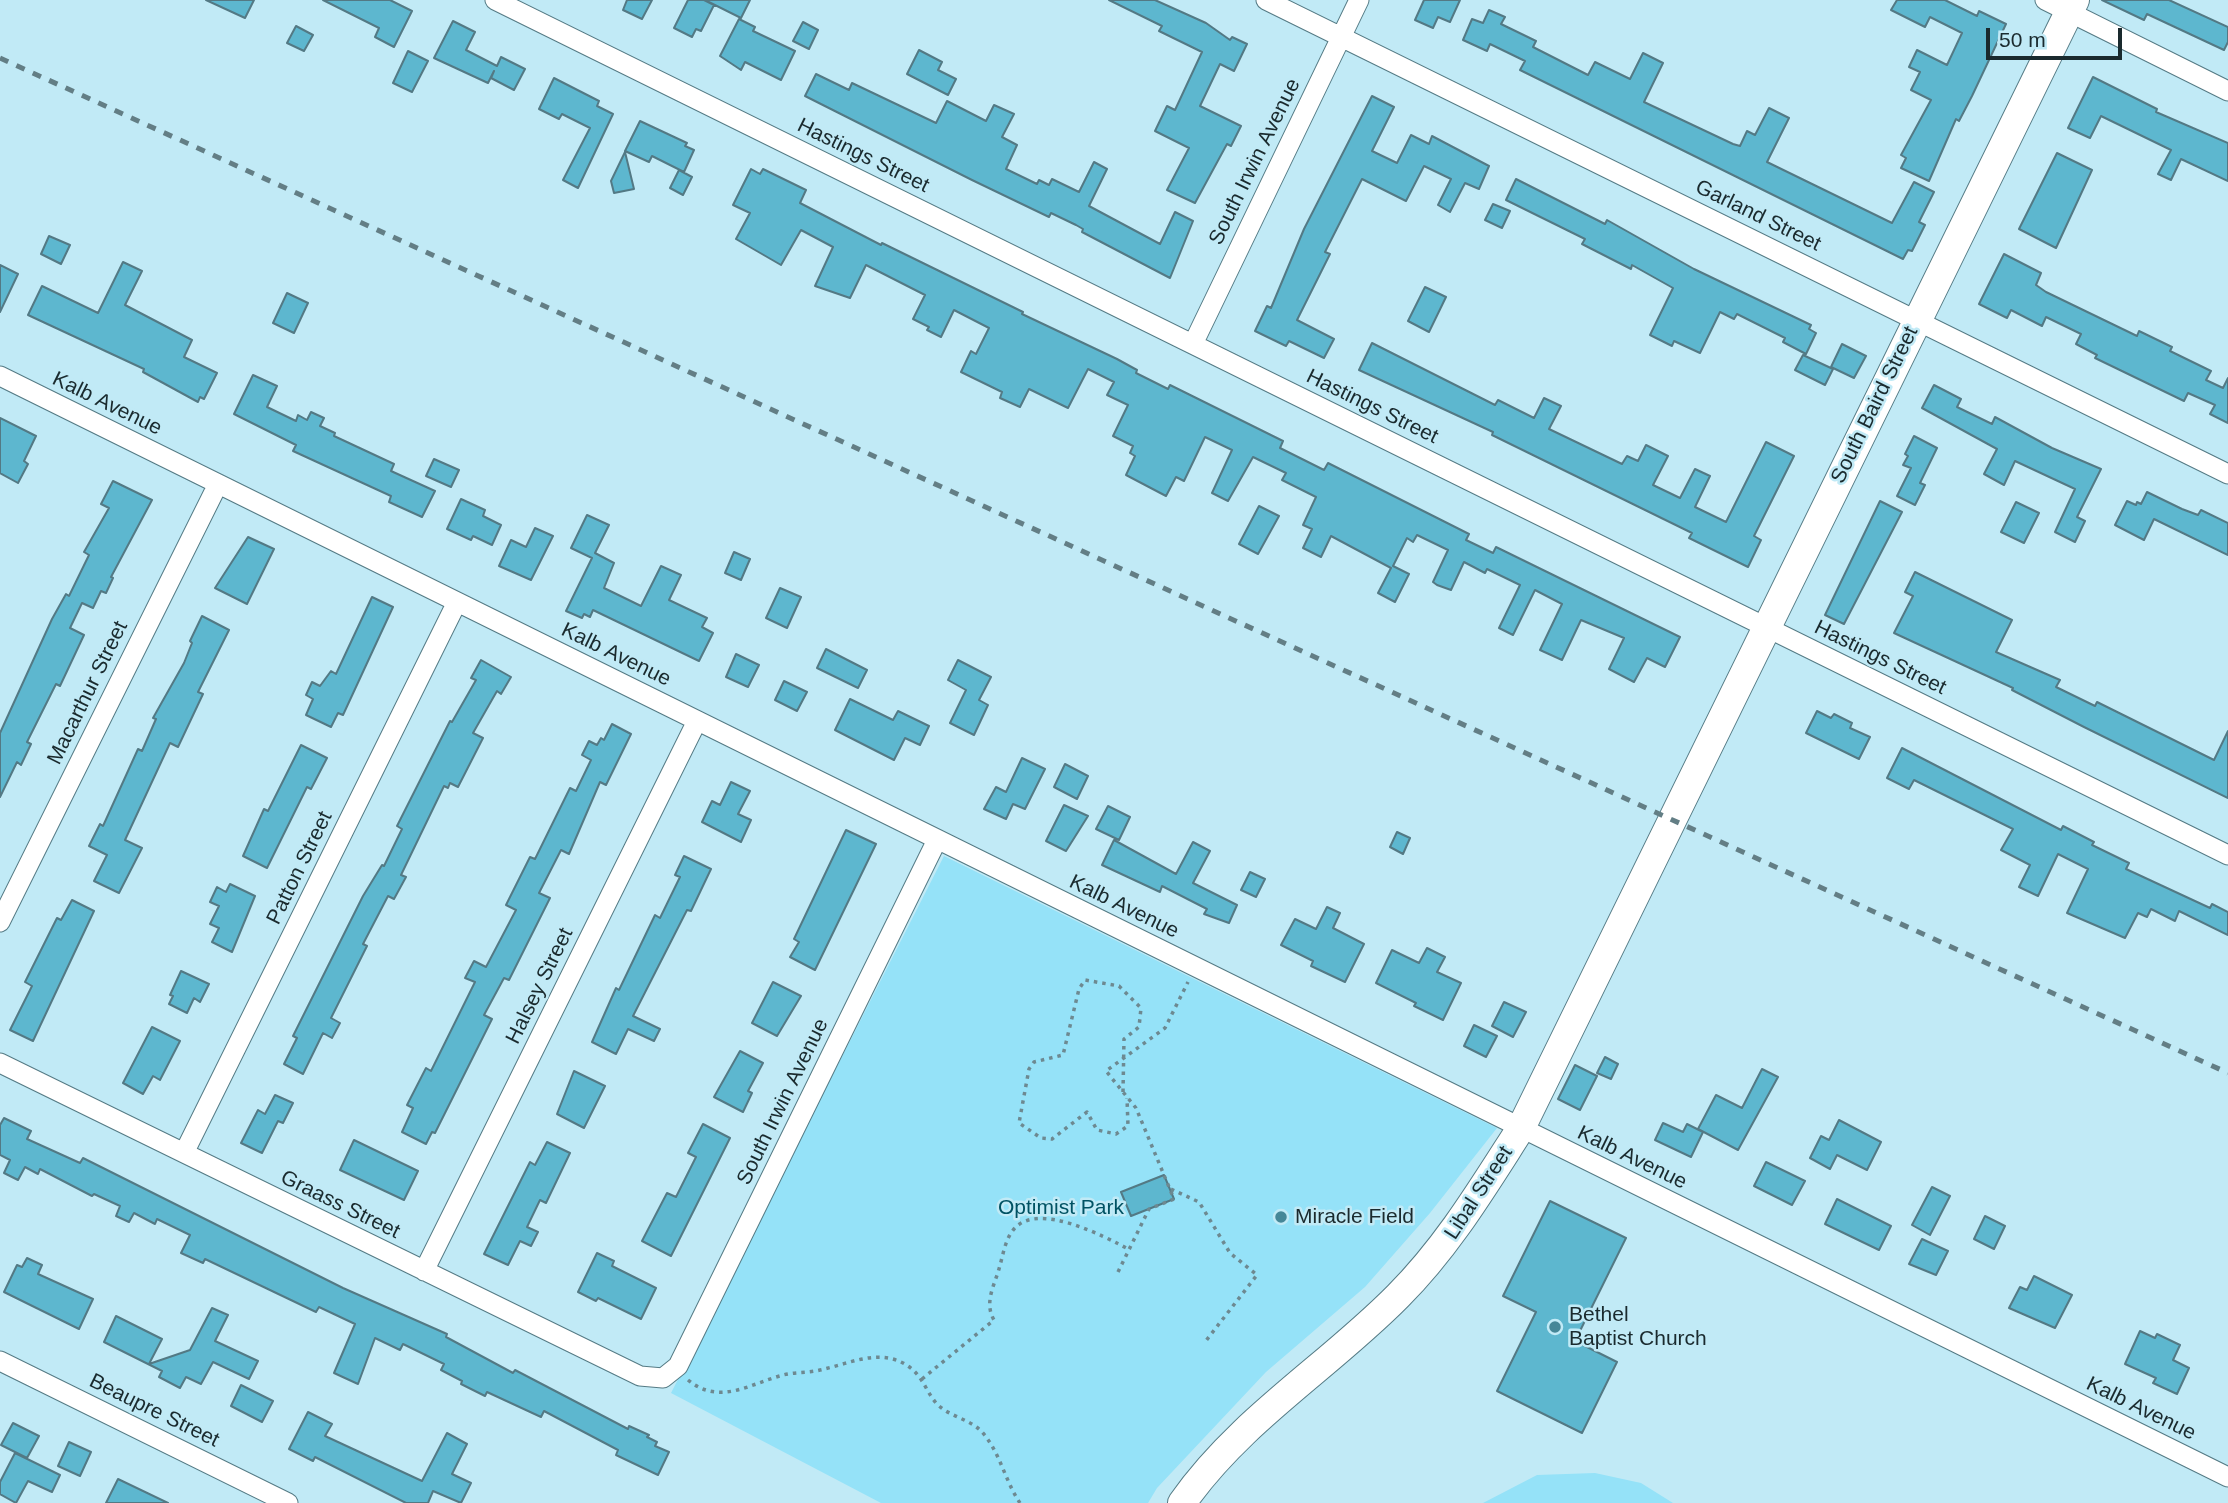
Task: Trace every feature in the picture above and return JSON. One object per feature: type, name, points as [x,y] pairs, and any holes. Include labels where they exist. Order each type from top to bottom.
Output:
[{"type":"street","name":"Hastings Street","points":[[495,0],[2228,855]]},
{"type":"street","name":"Garland Street","points":[[1266,0],[2228,474]]},
{"type":"street","name":"South Irwin Avenue","points":[[1193,344],[1359,0]]},
{"type":"street","points":[[2063,4],[2228,91]]},
{"type":"street","name":"South Baird Street","points":[[1677,810],[1917,319],[2063,4]]},
{"type":"street","name":"Kalb Avenue","points":[[0,376],[2228,1477]]},
{"type":"street","name":"Macarthur Street","points":[[0,922],[218,484]]},
{"type":"street","name":"Patton Street","points":[[184,1153],[457,603]]},
{"type":"street","name":"Halsey Street","points":[[424,1271],[697,721]]},
{"type":"street","name":"Libal Street","points":[[1182,1503],[1215,1461],[1305,1375],[1387,1307],[1436,1257],[1521,1128],[1677,810]]},
{"type":"street","name":"South Irwin Avenue","points":[[669,1373],[937,840]]},
{"type":"street","name":"Graass Street","points":[[0,1063],[640,1376],[669,1373]]},
{"type":"street","name":"Beaupre Street","points":[[0,1361],[288,1503]]},
{"type":"path","points":[[1118,1272],[1149,1209],[1174,1199],[1136,1108],[1106,1071],[1165,1028],[1195,968]]},
{"type":"path","points":[[1123,1092],[1124,1039],[1139,1027],[1141,1008],[1119,986],[1085,980],[1079,989],[1063,1055],[1034,1062],[1029,1069],[1019,1123],[1041,1138],[1052,1139],[1087,1112],[1097,1130],[1116,1134],[1128,1126],[1127,1098]]},
{"type":"path","points":[[1169,1188],[1199,1202],[1230,1253],[1257,1275],[1205,1342]]},
{"type":"path","points":[[922,1379],[994,1320],[990,1299],[1010,1235],[1024,1221],[1044,1217],[1092,1232],[1130,1250]]},
{"type":"path","points":[[669,1373],[718,1394],[740,1391],[785,1374],[815,1371],[871,1358],[899,1362],[922,1379],[937,1404],[973,1424],[988,1439],[1009,1488],[1020,1503]]},
{"type":"green space","name":"Optimist Park","points":[[944,856],[1497,1128],[1430,1213],[1365,1287],[1266,1372],[1157,1488],[1148,1503],[881,1503],[671,1393]]},
{"type":"green space","points":[[1595,1473],[1641,1483],[1673,1503],[1483,1503],[1537,1475]]},
{"type":"building","points":[[206,0],[254,0],[245,18]]},
{"type":"building","points":[[323,0],[390,0],[412,11],[394,47],[375,37],[379,28]]},
{"type":"building","points":[[627,0],[652,0],[642,19],[623,10]]},
{"type":"building","points":[[688,0],[704,0],[714,5],[701,31],[696,29],[692,37],[674,28]]},
{"type":"building","points":[[705,0],[750,0],[741,18]]},
{"type":"building","points":[[1109,0],[1155,0],[1206,23],[1230,40],[1232,37],[1247,44],[1234,71],[1220,64],[1200,106],[1241,126],[1231,146],[1227,144],[1195,203],[1167,190],[1189,148],[1155,131],[1167,106],[1175,110],[1202,52],[1159,31],[1162,26]]},
{"type":"building","points":[[1424,0],[1460,0],[1450,22],[1438,17],[1433,28],[1415,20]]},
{"type":"building","points":[[1897,0],[1945,0],[1977,16],[1979,11],[2006,24],[1959,121],[1956,119],[1929,181],[1901,168],[1906,158],[1901,155],[1931,100],[1911,90],[1920,72],[1909,67],[1917,50],[1947,65],[1962,33],[1930,17],[1925,27],[1891,10]]},
{"type":"building","points":[[2102,0],[2169,0],[2228,27],[2228,42],[2224,50],[2147,14],[2144,20]]},
{"type":"building","points":[[1489,10],[1505,17],[1501,24],[1536,41],[1533,47],[1588,75],[1595,62],[1630,79],[1643,53],[1663,63],[1644,102],[1733,144],[1740,146],[1747,131],[1755,135],[1769,108],[1789,118],[1767,162],[1892,223],[1914,182],[1934,192],[1919,222],[1925,225],[1912,251],[1908,250],[1903,259],[1520,70],[1525,61],[1490,44],[1487,51],[1463,40],[1472,19],[1483,23]]},
{"type":"building","points":[[739,19],[755,27],[753,31],[795,51],[781,80],[745,62],[741,70],[720,56]]},
{"type":"building","points":[[453,21],[475,32],[466,50],[497,66],[501,57],[525,69],[514,90],[491,78],[494,71],[488,83],[434,58]]},
{"type":"building","points":[[803,22],[818,30],[809,49],[793,41]]},
{"type":"building","points":[[296,26],[313,35],[304,51],[287,43]]},
{"type":"building","points":[[919,50],[942,62],[938,70],[956,79],[948,95],[907,74]]},
{"type":"building","points":[[408,51],[428,61],[412,92],[393,83]]},
{"type":"building","points":[[816,74],[849,90],[852,83],[936,123],[947,101],[986,121],[994,105],[1014,114],[1002,137],[1017,145],[1006,169],[1037,184],[1039,180],[1049,185],[1052,179],[1079,192],[1094,162],[1107,169],[1089,206],[1160,244],[1175,212],[1193,221],[1170,278],[1082,232],[1083,229],[1076,225],[1051,213],[1049,217],[805,96]]},
{"type":"building","points":[[2093,77],[2157,109],[2156,112],[2228,143],[2228,181],[2181,159],[2171,180],[2158,174],[2171,150],[2101,116],[2090,138],[2068,128]]},
{"type":"building","points":[[554,78],[599,101],[597,106],[613,114],[578,188],[563,180],[590,128],[562,114],[559,119],[539,109]]},
{"type":"building","points":[[1372,96],[1394,107],[1372,151],[1397,163],[1411,135],[1429,144],[1432,136],[1489,166],[1479,189],[1465,183],[1450,212],[1438,205],[1451,179],[1424,166],[1406,201],[1362,179],[1325,252],[1330,254],[1297,320],[1334,339],[1324,358],[1289,341],[1286,346],[1255,331],[1267,306],[1271,308],[1304,229]]},
{"type":"building","points":[[640,121],[687,143],[685,146],[694,150],[684,172],[652,156],[649,162],[625,151]]},
{"type":"building","points":[[625,152],[634,189],[614,193],[611,181]]},
{"type":"building","points":[[2057,153],[2092,170],[2056,248],[2019,229]]},
{"type":"building","points":[[751,169],[760,174],[763,169],[806,190],[800,203],[881,245],[882,243],[1117,359],[1137,370],[1136,373],[1168,389],[1170,385],[1283,441],[1280,448],[1324,470],[1328,463],[1469,534],[1466,540],[1493,553],[1496,547],[1680,637],[1665,667],[1647,658],[1634,682],[1609,669],[1624,638],[1581,620],[1562,660],[1540,650],[1562,604],[1535,590],[1513,635],[1499,628],[1520,585],[1487,569],[1485,573],[1464,562],[1451,590],[1437,585],[1433,582],[1448,550],[1417,535],[1413,542],[1407,538],[1393,566],[1409,574],[1395,602],[1378,593],[1391,568],[1331,536],[1321,557],[1303,548],[1312,529],[1303,525],[1316,497],[1282,480],[1286,473],[1253,457],[1228,501],[1212,493],[1232,450],[1205,437],[1184,481],[1176,477],[1166,496],[1126,475],[1135,456],[1130,453],[1133,446],[1113,436],[1128,405],[1107,395],[1114,382],[1088,369],[1068,408],[1029,389],[1020,407],[1000,398],[1002,392],[961,372],[971,351],[976,354],[989,328],[954,310],[941,337],[927,330],[929,327],[913,319],[925,295],[866,265],[850,298],[815,286],[833,247],[801,230],[781,265],[736,239],[750,213],[733,205]]},
{"type":"building","points":[[679,170],[692,177],[683,195],[670,188]]},
{"type":"building","points":[[1516,179],[1605,224],[1607,220],[1694,269],[1811,325],[1809,329],[1816,333],[1806,354],[1783,342],[1785,338],[1737,314],[1734,319],[1720,312],[1700,353],[1674,341],[1672,346],[1650,335],[1673,288],[1632,265],[1631,269],[1582,244],[1585,239],[1506,200]]},
{"type":"building","points":[[1493,204],[1510,211],[1502,228],[1485,220]]},
{"type":"building","points":[[49,236],[70,245],[61,264],[41,254]]},
{"type":"building","points":[[2004,254],[2041,273],[2036,285],[2046,292],[2137,336],[2139,331],[2172,347],[2170,351],[2211,371],[2206,380],[2223,388],[2228,378],[2228,423],[2210,414],[2215,405],[2188,393],[2184,401],[2095,358],[2097,355],[2076,344],[2081,334],[2046,317],[2042,326],[2011,310],[2007,318],[1979,304]]},
{"type":"building","points":[[123,262],[142,271],[125,305],[192,340],[184,357],[217,373],[204,399],[200,397],[198,402],[143,372],[144,369],[28,315],[42,286],[98,313]]},
{"type":"building","points":[[0,265],[18,274],[0,312]]},
{"type":"building","points":[[1425,287],[1446,297],[1429,332],[1408,321]]},
{"type":"building","points":[[287,293],[308,303],[294,333],[273,323]]},
{"type":"building","points":[[1372,343],[1495,405],[1498,400],[1534,418],[1544,398],[1561,406],[1549,429],[1622,464],[1627,456],[1638,461],[1646,445],[1668,456],[1653,485],[1680,498],[1695,469],[1710,476],[1695,507],[1726,522],[1766,442],[1794,456],[1754,536],[1761,540],[1748,567],[1689,538],[1692,533],[1492,435],[1493,432],[1359,370]]},
{"type":"building","points":[[1842,344],[1866,356],[1854,378],[1831,367]]},
{"type":"building","points":[[1803,355],[1833,369],[1825,385],[1795,370]]},
{"type":"building","points":[[253,375],[277,386],[267,407],[296,421],[298,415],[307,420],[311,412],[324,418],[320,426],[335,433],[334,436],[394,464],[391,471],[435,491],[422,517],[389,502],[391,496],[293,451],[296,445],[234,414]]},
{"type":"building","points":[[1934,385],[1961,399],[1957,407],[1992,424],[1995,417],[2052,448],[2101,469],[2077,517],[2085,521],[2075,542],[2055,532],[2075,489],[2015,461],[2004,485],[1984,474],[1997,449],[1922,408]]},
{"type":"building","points":[[0,418],[36,436],[24,461],[28,464],[18,483],[0,473]]},
{"type":"building","points":[[1914,436],[1937,448],[1920,483],[1925,485],[1915,505],[1897,496],[1911,468],[1903,465]]},
{"type":"building","points":[[434,459],[459,470],[451,487],[426,476]]},
{"type":"building","points":[[113,481],[152,500],[111,577],[113,578],[106,593],[101,591],[93,608],[82,603],[70,628],[84,635],[60,686],[56,684],[27,742],[31,744],[21,765],[17,762],[0,797],[0,733],[52,619],[66,594],[69,596],[89,555],[84,552],[109,508],[101,504]]},
{"type":"building","points":[[2147,492],[2182,509],[2198,515],[2201,510],[2228,523],[2228,555],[2154,519],[2144,540],[2115,525],[2127,501],[2141,504]]},
{"type":"building","points":[[461,499],[485,510],[483,516],[501,525],[492,545],[473,536],[471,540],[447,529]]},
{"type":"building","points":[[1880,501],[1902,512],[1844,624],[1825,615]]},
{"type":"building","points":[[2016,502],[2039,513],[2024,543],[2001,532]]},
{"type":"building","points":[[1259,506],[1279,516],[1258,554],[1239,544]]},
{"type":"building","points":[[587,515],[609,525],[595,553],[614,563],[604,588],[641,606],[661,566],[681,575],[669,600],[707,618],[702,627],[713,633],[699,661],[593,610],[590,617],[584,614],[582,618],[566,611],[592,558],[571,548]]},
{"type":"building","points":[[535,528],[553,536],[531,580],[499,566],[511,540],[526,547]]},
{"type":"building","points":[[248,537],[274,549],[247,604],[215,588]]},
{"type":"building","points":[[734,552],[750,559],[741,580],[725,573]]},
{"type":"building","points":[[1915,572],[2012,620],[1996,652],[2060,680],[2056,687],[2095,706],[2097,702],[2214,760],[2228,731],[2228,798],[2084,727],[2012,690],[2013,688],[1894,633],[1913,596],[1905,592]]},
{"type":"building","points":[[780,588],[801,597],[787,628],[766,618]]},
{"type":"building","points":[[372,597],[393,607],[343,715],[338,713],[331,727],[306,715],[313,699],[306,695],[312,682],[320,686],[331,671],[336,674]]},
{"type":"building","points":[[202,616],[229,630],[198,692],[203,694],[178,747],[170,743],[125,840],[142,848],[119,893],[94,881],[107,855],[89,846],[100,824],[103,826],[138,749],[142,751],[156,719],[153,718],[184,663],[192,643],[190,641]]},
{"type":"building","points":[[826,649],[867,670],[858,688],[817,668]]},
{"type":"building","points":[[736,654],[759,665],[748,687],[726,677]]},
{"type":"building","points":[[481,660],[511,677],[501,694],[497,691],[473,733],[483,738],[458,787],[450,783],[448,788],[444,786],[401,875],[406,877],[394,899],[388,896],[363,944],[367,946],[331,1018],[340,1023],[332,1038],[323,1033],[303,1074],[284,1064],[297,1038],[293,1036],[363,896],[382,865],[384,866],[402,829],[397,826],[450,721],[452,722],[476,680],[471,678]]},
{"type":"building","points":[[958,660],[991,677],[979,700],[988,705],[974,735],[950,723],[966,690],[948,680]]},
{"type":"building","points":[[784,681],[807,692],[797,711],[775,700]]},
{"type":"building","points":[[850,699],[893,720],[898,711],[929,726],[920,745],[905,738],[894,760],[835,730]]},
{"type":"building","points":[[1817,711],[1831,718],[1834,714],[1852,723],[1850,728],[1870,737],[1859,759],[1806,733]]},
{"type":"building","points":[[612,724],[631,734],[606,785],[600,782],[569,854],[561,850],[539,893],[550,898],[509,980],[504,978],[484,1015],[492,1019],[435,1133],[432,1132],[426,1144],[402,1132],[413,1108],[407,1105],[426,1068],[431,1071],[475,982],[465,978],[474,961],[486,967],[516,910],[506,905],[530,857],[535,859],[570,788],[576,791],[591,760],[582,755],[589,741],[597,745],[601,738],[604,740]]},
{"type":"building","points":[[301,745],[327,758],[311,789],[307,787],[267,868],[243,856],[264,809],[268,811]]},
{"type":"building","points":[[1902,748],[2061,830],[2063,826],[2094,842],[2092,845],[2129,863],[2126,869],[2210,908],[2212,904],[2228,912],[2228,935],[2179,911],[2175,921],[2151,909],[2147,917],[2138,913],[2125,938],[2067,913],[2088,869],[2058,854],[2038,896],[2019,887],[2030,865],[2001,850],[2013,829],[1914,780],[1909,789],[1887,778]]},
{"type":"building","points":[[1022,758],[1045,769],[1025,809],[1013,804],[1006,819],[984,809],[996,787],[1006,792]]},
{"type":"building","points":[[1065,764],[1088,776],[1077,799],[1054,787]]},
{"type":"building","points":[[731,782],[750,791],[738,814],[751,820],[741,842],[702,822],[712,801],[720,805]]},
{"type":"building","points":[[1064,805],[1088,816],[1066,851],[1046,841]]},
{"type":"building","points":[[1108,806],[1130,817],[1119,840],[1096,829]]},
{"type":"building","points":[[846,830],[876,844],[815,970],[790,957],[799,942],[794,939]]},
{"type":"building","points":[[1397,832],[1410,838],[1403,854],[1390,847]]},
{"type":"building","points":[[1114,840],[1176,874],[1193,842],[1210,851],[1193,883],[1237,905],[1229,923],[1204,914],[1207,909],[1162,886],[1160,892],[1102,865]]},
{"type":"building","points":[[684,856],[711,869],[633,1016],[660,1029],[654,1041],[628,1029],[616,1054],[592,1042],[616,988],[619,990],[655,915],[660,918],[680,877],[675,875]]},
{"type":"building","points":[[1250,872],[1265,879],[1256,897],[1241,890]]},
{"type":"building","points":[[230,884],[255,896],[232,952],[212,942],[219,928],[210,924],[219,906],[210,902],[217,887],[226,892]]},
{"type":"building","points":[[72,900],[94,911],[33,1041],[10,1030],[32,986],[25,982],[57,918],[61,920]]},
{"type":"building","points":[[1327,907],[1340,913],[1333,928],[1364,944],[1345,982],[1311,966],[1313,961],[1281,945],[1295,919],[1316,929]]},
{"type":"building","points":[[1427,948],[1445,957],[1437,972],[1461,983],[1443,1020],[1376,983],[1392,950],[1419,963]]},
{"type":"building","points":[[181,971],[209,984],[200,1002],[194,998],[187,1013],[169,1004],[173,996],[170,995]]},
{"type":"building","points":[[773,982],[801,996],[777,1036],[752,1023]]},
{"type":"building","points":[[1504,1002],[1526,1012],[1513,1037],[1492,1026]]},
{"type":"building","points":[[1474,1025],[1497,1036],[1486,1057],[1464,1046]]},
{"type":"building","points":[[152,1027],[180,1041],[160,1080],[153,1076],[143,1094],[123,1083]]},
{"type":"building","points":[[740,1051],[763,1063],[748,1091],[752,1093],[743,1112],[714,1097]]},
{"type":"building","points":[[1605,1057],[1618,1064],[1611,1079],[1597,1073]]},
{"type":"building","points":[[1575,1065],[1597,1076],[1580,1110],[1558,1099]]},
{"type":"building","points":[[1762,1069],[1778,1077],[1738,1150],[1698,1129],[1716,1095],[1742,1108]]},
{"type":"building","points":[[574,1071],[605,1086],[584,1128],[557,1114]]},
{"type":"building","points":[[275,1095],[293,1103],[283,1123],[278,1121],[262,1153],[241,1143],[258,1110],[265,1114]]},
{"type":"building","points":[[4,1118],[31,1131],[27,1139],[80,1163],[83,1158],[343,1288],[447,1334],[446,1337],[513,1373],[515,1370],[628,1429],[629,1426],[649,1435],[647,1437],[657,1442],[655,1446],[669,1452],[658,1475],[616,1455],[618,1450],[544,1411],[541,1417],[487,1392],[485,1396],[461,1384],[462,1381],[441,1370],[444,1364],[403,1344],[400,1350],[375,1338],[358,1384],[334,1373],[355,1324],[319,1307],[316,1312],[205,1259],[203,1263],[181,1253],[190,1235],[157,1219],[155,1224],[134,1213],[129,1222],[116,1216],[120,1206],[94,1194],[92,1196],[40,1169],[38,1174],[25,1167],[18,1180],[4,1173],[10,1160],[0,1155],[0,1125]]},
{"type":"building","points":[[1839,1120],[1881,1142],[1867,1170],[1837,1155],[1830,1169],[1810,1158],[1821,1136],[1829,1140]]},
{"type":"building","points":[[1663,1123],[1683,1132],[1687,1124],[1703,1132],[1691,1157],[1655,1140]]},
{"type":"building","points":[[703,1124],[730,1138],[671,1256],[642,1241],[667,1193],[676,1197],[696,1157],[688,1153]]},
{"type":"building","points":[[354,1140],[418,1171],[404,1200],[340,1170]]},
{"type":"building","points":[[547,1142],[570,1153],[546,1203],[540,1200],[527,1227],[538,1232],[531,1246],[520,1241],[508,1265],[484,1254],[530,1162],[535,1165]]},
{"type":"building","points":[[1766,1162],[1805,1181],[1792,1205],[1754,1186]]},
{"type":"building","points":[[1164,1175],[1174,1199],[1131,1216],[1121,1192]]},
{"type":"building","points":[[1932,1187],[1950,1196],[1930,1235],[1912,1225]]},
{"type":"building","points":[[1837,1199],[1891,1226],[1879,1250],[1825,1224]]},
{"type":"building","name":"Bethel Baptist Church","points":[[1550,1201],[1626,1238],[1575,1341],[1617,1362],[1582,1433],[1497,1391],[1536,1312],[1503,1296]]},
{"type":"building","points":[[1985,1216],[2005,1226],[1994,1249],[1974,1239]]},
{"type":"building","points":[[1922,1239],[1948,1251],[1936,1275],[1909,1264]]},
{"type":"building","points":[[597,1253],[614,1261],[612,1266],[656,1288],[641,1319],[598,1298],[596,1301],[578,1292]]},
{"type":"building","points":[[27,1258],[42,1265],[38,1274],[93,1299],[79,1329],[4,1292],[17,1265],[22,1267]]},
{"type":"building","points":[[2034,1276],[2072,1295],[2055,1328],[2009,1308],[2020,1287],[2027,1290]]},
{"type":"building","points":[[212,1308],[228,1315],[215,1341],[258,1361],[249,1379],[213,1362],[201,1384],[186,1377],[180,1388],[159,1377],[162,1371],[104,1342],[116,1316],[162,1339],[149,1364],[190,1350]]},
{"type":"building","points":[[2140,1331],[2155,1338],[2157,1334],[2180,1345],[2173,1360],[2189,1368],[2177,1394],[2153,1383],[2156,1378],[2125,1364]]},
{"type":"building","points":[[241,1385],[273,1401],[262,1422],[231,1406]]},
{"type":"building","points":[[308,1412],[332,1424],[325,1436],[422,1481],[447,1433],[467,1444],[452,1474],[471,1483],[461,1503],[433,1491],[428,1503],[406,1503],[315,1457],[313,1461],[289,1449]]},
{"type":"building","points":[[13,1423],[39,1436],[27,1458],[1,1445]]},
{"type":"building","points":[[69,1442],[91,1452],[80,1476],[58,1466]]},
{"type":"building","points":[[15,1453],[60,1475],[52,1492],[28,1481],[16,1503],[0,1494],[0,1482]]},
{"type":"building","points":[[118,1479],[168,1503],[106,1503]]},
{"type":"railway","points":[[0,58],[2228,1073]]},
{"type":"place","name":"Miracle Field","points":[[1281,1217]]},
{"type":"place","name":"Bethel Baptist Church","points":[[1555,1327]]}]
